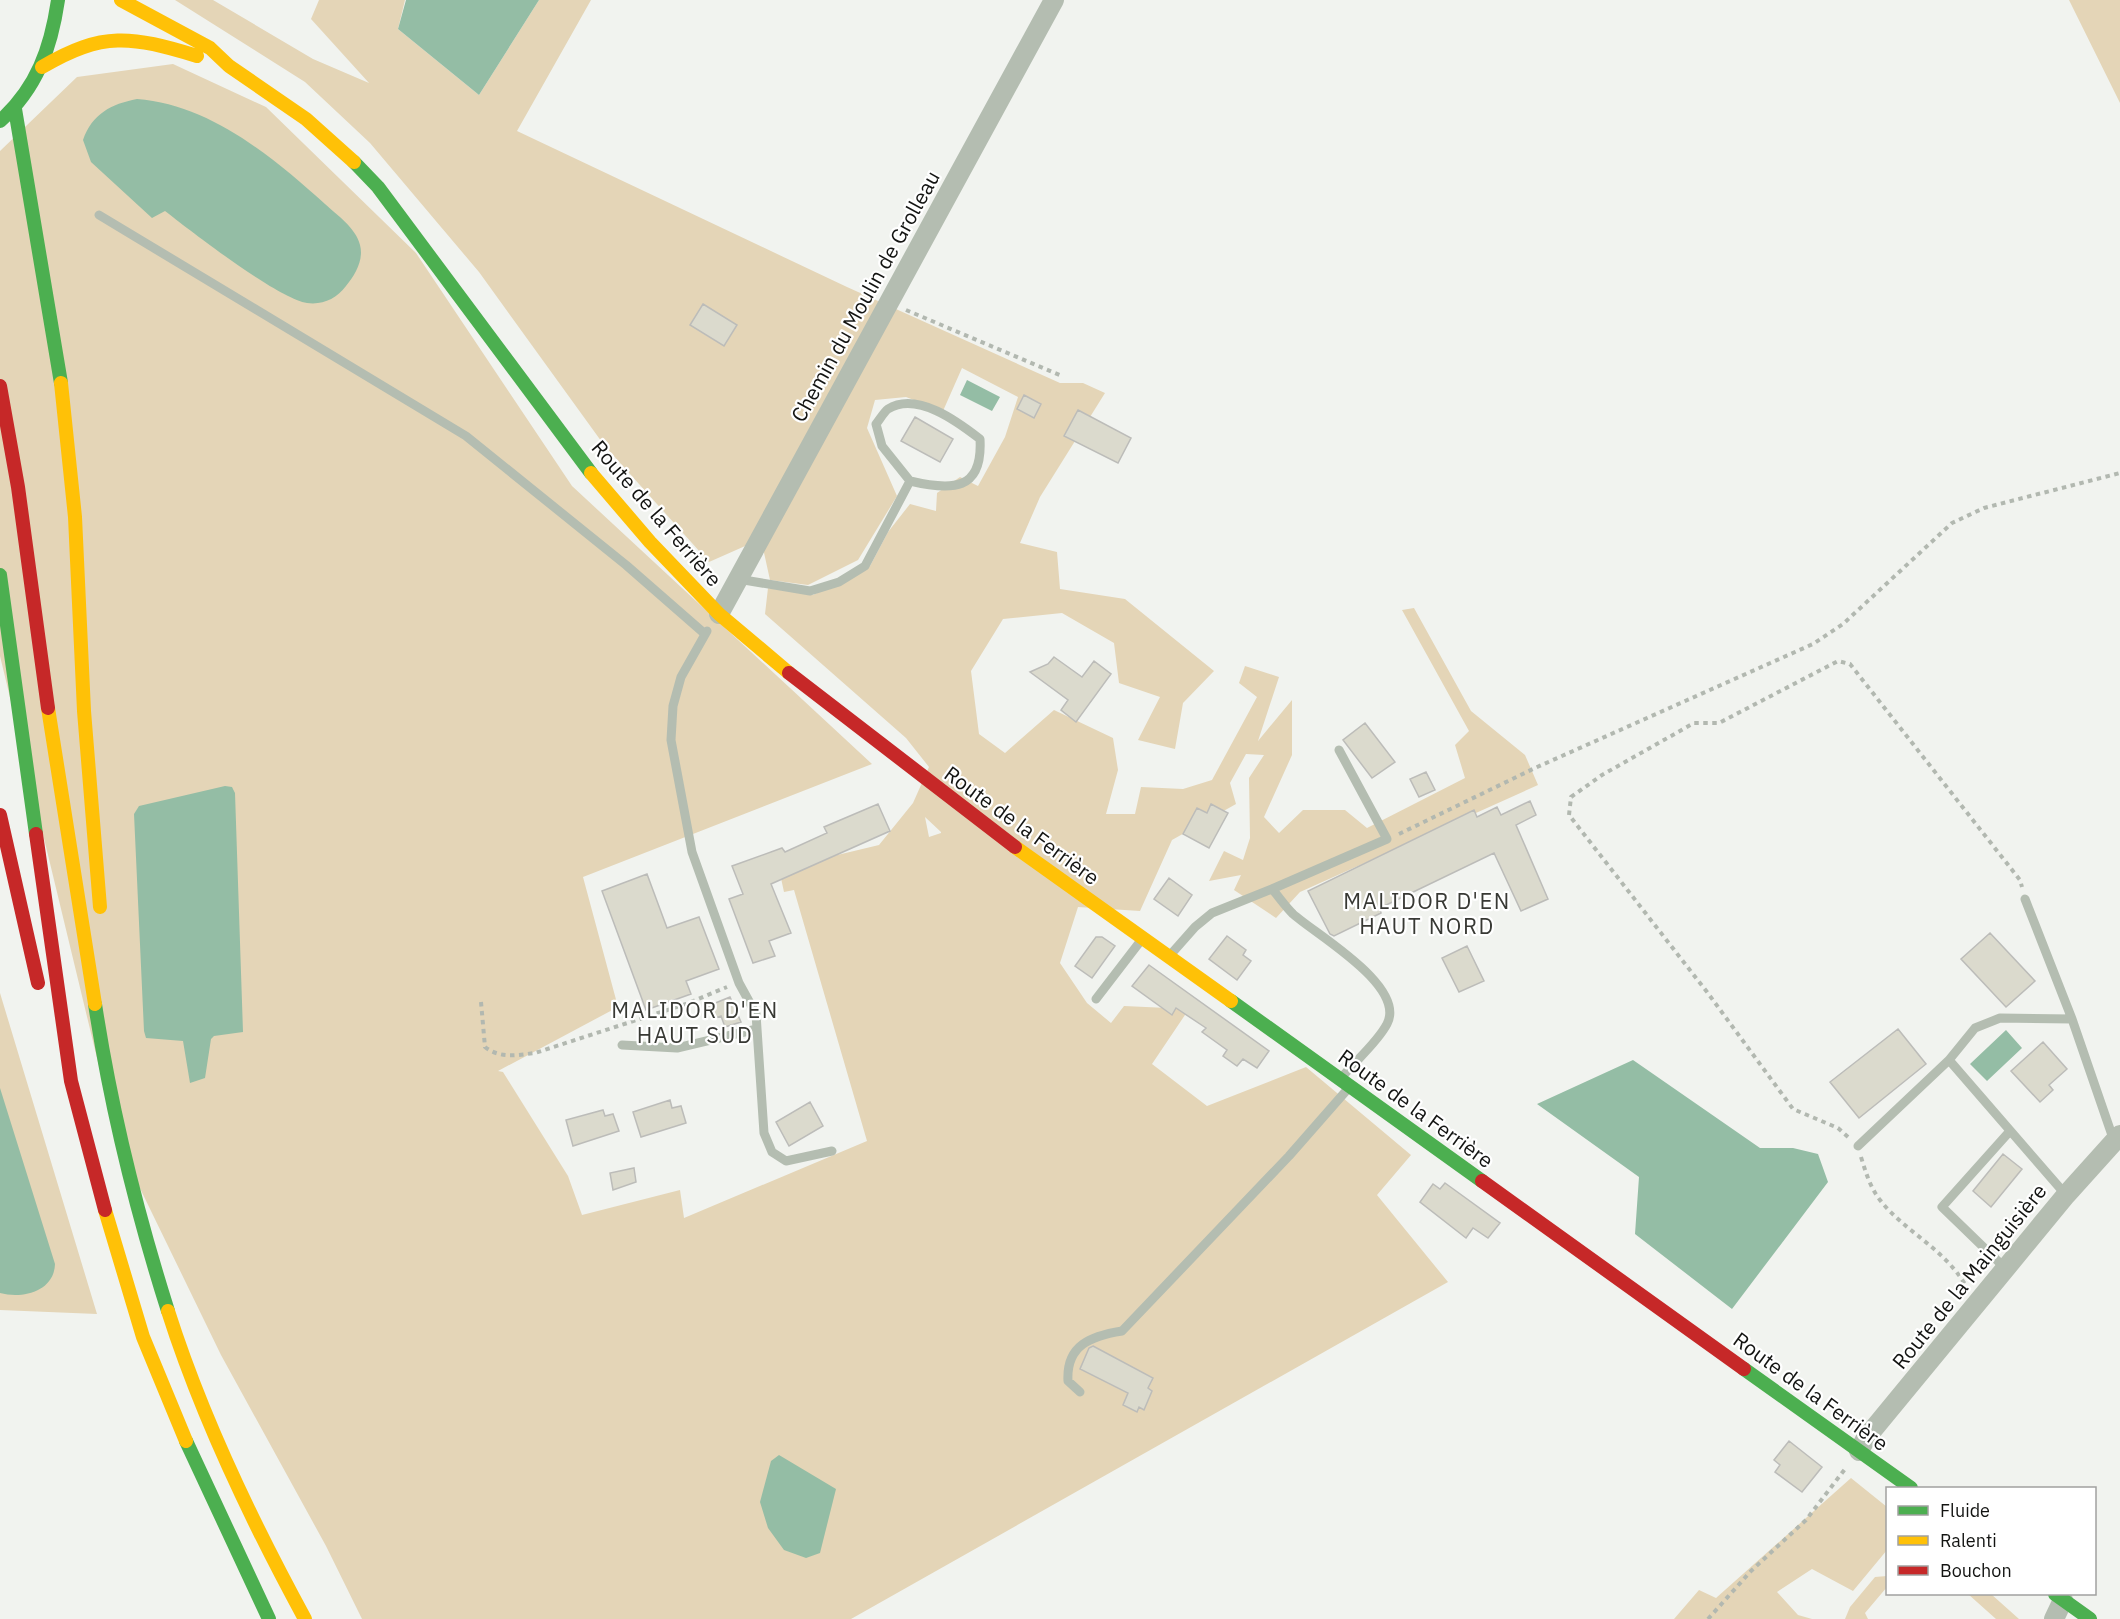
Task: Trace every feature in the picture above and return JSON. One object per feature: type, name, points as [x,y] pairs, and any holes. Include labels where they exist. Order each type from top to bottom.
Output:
[{"type":"main road","points":[[0,121],[15,109],[42,67],[55,30],[58,0]]},
{"type":"main road","name":"Route de la Ferrière","points":[[121,0],[210,48],[229,66],[306,119],[344,151],[378,187],[588,470],[650,542],[719,614],[808,690],[994,832],[1910,1487]]},
{"type":"main road","name":"Route de la Ferrière","points":[[42,67],[76,48],[109,39],[123,38],[145,40],[229,66]]},
{"type":"main road","points":[[15,109],[63,399],[75,517],[84,711],[101,922]]},
{"type":"main road","points":[[0,386],[10,430],[42,660],[97,1015],[117,1128],[148,1248],[197,1393],[235,1481],[305,1619]]},
{"type":"main road","points":[[0,575],[71,1081],[91,1166],[142,1338],[200,1475],[269,1619]]},
{"type":"main road","points":[[0,815],[44,1002],[71,1081]]},
{"type":"main road","points":[[97,1015],[105,969]]},
{"type":"main road","points":[[2059,1597],[2090,1619]]},
{"type":"street","name":"Chemin du Moulin de Grolleau","points":[[719,614],[1054,0]]},
{"type":"street","name":"Route de la Mainguisière","points":[[1859,1451],[1866,1438],[2066,1195],[2117,1138]]},
{"type":"street","points":[[2054,1619],[2059,1597]]},
{"type":"lane","points":[[99,215],[466,436],[626,566],[705,634]]},
{"type":"lane","points":[[900,404],[924,406],[961,424],[980,439],[981,460],[974,474],[959,486],[939,488],[910,481],[882,446],[876,424],[887,409],[900,404]]},
{"type":"lane","points":[[738,579],[810,591],[839,582],[865,566],[910,481]]},
{"type":"lane","points":[[719,614],[681,676],[673,706],[671,740],[692,852],[739,983],[756,1014],[764,1133],[772,1152],[786,1161],[832,1151]]},
{"type":"lane","points":[[1169,957],[1195,927],[1212,913],[1387,839],[1339,750]]},
{"type":"lane","points":[[1080,1392],[1068,1381],[1067,1366],[1079,1347],[1096,1335],[1122,1331],[1289,1156],[1388,1023],[1389,1008],[1383,992],[1360,966],[1293,913],[1272,889]]},
{"type":"lane","points":[[2025,898],[2117,1138]]},
{"type":"lane","points":[[1096,999],[1142,939]]},
{"type":"lane","points":[[1858,1146],[1949,1060],[1975,1028],[2000,1018],[2072,1019]]},
{"type":"lane","points":[[622,1045],[677,1048],[758,1029]]},
{"type":"lane","points":[[1949,1060],[2066,1195]]},
{"type":"lane","points":[[2006,1269],[1942,1207],[2010,1131]]},
{"type":"path","points":[[889,302],[1062,376]]},
{"type":"path","points":[[1387,839],[1534,768],[1813,644],[1843,624],[1952,523],[1984,508],[2120,473]]},
{"type":"path","points":[[1977,1305],[1957,1270],[1882,1202],[1869,1182],[1858,1146],[1838,1128],[1793,1109],[1707,992],[1569,815],[1571,797],[1602,775],[1694,723],[1719,723],[1838,661],[1850,663],[2020,880],[2025,898]]},
{"type":"path","points":[[481,1002],[485,1047],[494,1054],[512,1055],[536,1053],[686,1004],[739,983]]},
{"type":"path","points":[[1708,1619],[1751,1570],[1806,1520],[1859,1451]]},
{"type":"shaded area","points":[[175,0],[213,0],[313,59],[369,83],[311,19],[319,0],[405,0],[398,29],[479,95],[539,0],[591,0],[517,131],[847,287],[1060,383],[1083,383],[1105,393],[1040,497],[1020,543],[1057,552],[1060,589],[1125,599],[1214,671],[1183,703],[1175,749],[1138,740],[1160,697],[1119,683],[1114,643],[1062,613],[1003,619],[971,671],[979,734],[1005,753],[1054,710],[1113,738],[1118,770],[1106,814],[1135,814],[1141,787],[1183,789],[1212,780],[1257,697],[1239,683],[1245,666],[1279,677],[1258,741],[1292,700],[1292,755],[1264,817],[1279,833],[1303,810],[1345,810],[1367,828],[1465,778],[1455,745],[1469,731],[1402,610],[1414,608],[1471,711],[1525,755],[1538,785],[1300,892],[1276,918],[1234,890],[1241,875],[1209,881],[1224,851],[1243,860],[1250,838],[1249,778],[1264,755],[1246,754],[1230,783],[1236,804],[1172,840],[1140,911],[1078,907],[1060,963],[1087,1003],[1111,1023],[1124,1006],[1189,1009],[1152,1064],[1207,1106],[1306,1067],[1411,1155],[1377,1195],[1448,1282],[851,1619],[362,1619],[326,1546],[221,1355],[117,1141],[0,656],[0,151],[77,77],[173,64],[266,107],[416,253],[572,486],[872,764],[583,877],[618,1007],[498,1071],[503,1072],[568,1176],[582,1215],[680,1190],[684,1218],[867,1141],[794,890],[784,892],[779,869],[879,845],[913,803],[929,767],[906,738],[765,614],[768,588],[813,595],[870,566],[888,532],[910,504],[936,511],[937,493],[960,477],[978,486],[1005,437],[1018,397],[962,368],[943,411],[906,397],[875,400],[867,428],[897,496],[858,560],[808,585],[770,580],[761,539],[709,562],[604,445],[479,272],[370,143],[305,82]],"holes":[[[925,817],[941,832],[929,837]]]},
{"type":"shaded area","points":[[406,0],[539,0],[479,95],[398,29]]},
{"type":"shaded area","points":[[2069,0],[2120,0],[2120,103]]},
{"type":"shaded area","points":[[137,99],[164,103],[214,122],[262,151],[340,217],[355,233],[361,251],[358,267],[342,291],[329,300],[318,303],[307,303],[293,298],[235,263],[165,211],[152,218],[91,162],[83,140],[92,123],[111,107]]},
{"type":"shaded area","points":[[967,380],[1000,397],[992,411],[960,395]]},
{"type":"shaded area","points":[[225,786],[232,787],[235,793],[243,1032],[214,1036],[211,1039],[205,1078],[190,1083],[183,1041],[146,1038],[144,1031],[134,814],[139,806]]},
{"type":"shaded area","points":[[0,993],[97,1314],[0,1310]]},
{"type":"shaded area","points":[[2006,1030],[2022,1048],[1987,1081],[1970,1064]]},
{"type":"shaded area","points":[[1633,1060],[1760,1148],[1793,1148],[1818,1154],[1828,1182],[1732,1309],[1635,1234],[1639,1177],[1537,1104]]},
{"type":"shaded area","points":[[0,1088],[55,1264],[53,1274],[43,1287],[18,1295],[0,1293]]},
{"type":"shaded area","points":[[779,1455],[836,1489],[820,1553],[806,1558],[784,1550],[768,1528],[760,1502],[771,1461]]},
{"type":"shaded area","points":[[1851,1478],[1886,1506],[1886,1551],[1853,1591],[1812,1569],[1777,1592],[1798,1615],[1812,1619],[1674,1619],[1699,1590],[1716,1598]]},
{"type":"shaded area","points":[[1886,1576],[1886,1588],[1865,1613],[1868,1619],[1845,1619],[1850,1607],[1875,1577]]},
{"type":"shaded area","points":[[1969,1595],[1992,1595],[2019,1619],[1996,1619]]},
{"type":"building","points":[[703,304],[737,325],[724,346],[690,325]]},
{"type":"building","points":[[1024,395],[1041,404],[1034,418],[1017,409]]},
{"type":"building","points":[[1078,410],[1131,438],[1118,463],[1064,436]]},
{"type":"building","points":[[915,417],[953,439],[940,462],[901,441]]},
{"type":"building","points":[[1054,657],[1082,677],[1094,661],[1111,674],[1076,722],[1061,710],[1068,700],[1030,672],[1048,664]]},
{"type":"building","points":[[1365,723],[1395,762],[1372,778],[1343,740]]},
{"type":"building","points":[[1426,772],[1435,790],[1419,797],[1410,779]]},
{"type":"building","points":[[1530,801],[1536,815],[1516,825],[1548,899],[1521,911],[1494,853],[1380,908],[1381,913],[1334,936],[1330,934],[1308,891],[1474,810],[1477,817],[1497,807],[1501,815]]},
{"type":"building","points":[[878,804],[890,831],[771,884],[791,933],[769,941],[775,956],[753,963],[729,899],[743,894],[732,866],[782,848],[785,852],[827,833],[824,827]]},
{"type":"building","points":[[1211,804],[1228,813],[1209,848],[1183,834],[1197,808],[1207,813]]},
{"type":"building","points":[[647,874],[667,928],[699,917],[719,969],[686,981],[691,994],[646,1010],[602,891]]},
{"type":"building","points":[[1169,878],[1192,895],[1178,916],[1154,899]]},
{"type":"building","points":[[1990,933],[2035,981],[2006,1007],[1961,959]]},
{"type":"building","points":[[1227,936],[1246,950],[1243,955],[1251,961],[1237,980],[1209,959]]},
{"type":"building","points":[[1096,937],[1102,937],[1115,946],[1092,978],[1075,966]]},
{"type":"building","points":[[1467,946],[1484,981],[1459,992],[1442,958]]},
{"type":"building","points":[[1149,965],[1269,1051],[1257,1068],[1243,1059],[1237,1066],[1223,1056],[1227,1050],[1202,1032],[1206,1028],[1176,1008],[1172,1015],[1132,986]]},
{"type":"building","points":[[730,997],[741,1022],[725,1027],[721,1016],[713,1019],[708,1006]]},
{"type":"building","points":[[1898,1029],[1926,1064],[1859,1118],[1830,1082]]},
{"type":"building","points":[[2043,1042],[2067,1069],[2049,1085],[2053,1090],[2040,1102],[2011,1071]]},
{"type":"building","points":[[670,1100],[672,1108],[681,1106],[686,1123],[641,1137],[633,1112]]},
{"type":"building","points":[[810,1102],[823,1126],[789,1146],[776,1122]]},
{"type":"building","points":[[603,1110],[605,1116],[613,1114],[619,1131],[573,1146],[566,1120]]},
{"type":"building","points":[[2003,1154],[2022,1169],[1991,1207],[1973,1191]]},
{"type":"building","points":[[634,1168],[636,1182],[613,1190],[610,1173]]},
{"type":"building","points":[[1445,1183],[1500,1223],[1488,1238],[1473,1228],[1466,1238],[1420,1202],[1433,1184],[1440,1189]]},
{"type":"building","points":[[1093,1346],[1153,1378],[1148,1388],[1152,1391],[1144,1410],[1139,1407],[1137,1412],[1123,1405],[1128,1393],[1080,1369],[1089,1348]]},
{"type":"building","points":[[1789,1441],[1822,1467],[1802,1492],[1775,1472],[1780,1465],[1774,1460]]},
{"type":"traffic: fast","points":[[0,121],[24,95],[33,81],[51,35],[58,0]]},
{"type":"traffic: fast","points":[[15,109],[61,383]]},
{"type":"traffic: fast","points":[[354,162],[378,187],[591,473]]},
{"type":"traffic: fast","points":[[0,575],[36,834]]},
{"type":"traffic: fast","points":[[1231,1001],[1482,1181]]},
{"type":"traffic: fast","points":[[95,1004],[125,1159],[168,1311]]},
{"type":"traffic: fast","points":[[1744,1369],[1910,1487]]},
{"type":"traffic: fast","points":[[186,1441],[269,1619]]},
{"type":"traffic: fast","points":[[2056,1595],[2090,1619]]},
{"type":"traffic: slow","points":[[121,0],[210,48],[229,66],[306,119],[354,162]]},
{"type":"traffic: slow","points":[[42,67],[83,47],[118,40],[154,44],[197,56]]},
{"type":"traffic: slow","points":[[61,383],[75,517],[84,711],[100,907]]},
{"type":"traffic: slow","points":[[591,473],[650,542],[719,614],[789,673]]},
{"type":"traffic: slow","points":[[48,708],[95,1004]]},
{"type":"traffic: slow","points":[[1015,847],[1231,1001]]},
{"type":"traffic: slow","points":[[105,1210],[143,1337],[186,1441]]},
{"type":"traffic: slow","points":[[168,1311],[196,1390],[229,1468],[305,1619]]},
{"type":"traffic: jam","points":[[0,386],[18,487],[48,708]]},
{"type":"traffic: jam","points":[[789,673],[1015,847]]},
{"type":"traffic: jam","points":[[0,815],[38,983]]},
{"type":"traffic: jam","points":[[36,834],[71,1081],[105,1210]]},
{"type":"traffic: jam","points":[[1482,1181],[1744,1369]]},
{"type":"district","name":"MALIDOR D'EN HAUT NORD","points":[[1427,912]]},
{"type":"district","name":"MALIDOR D'EN HAUT SUD","points":[[695,1022]]}]
